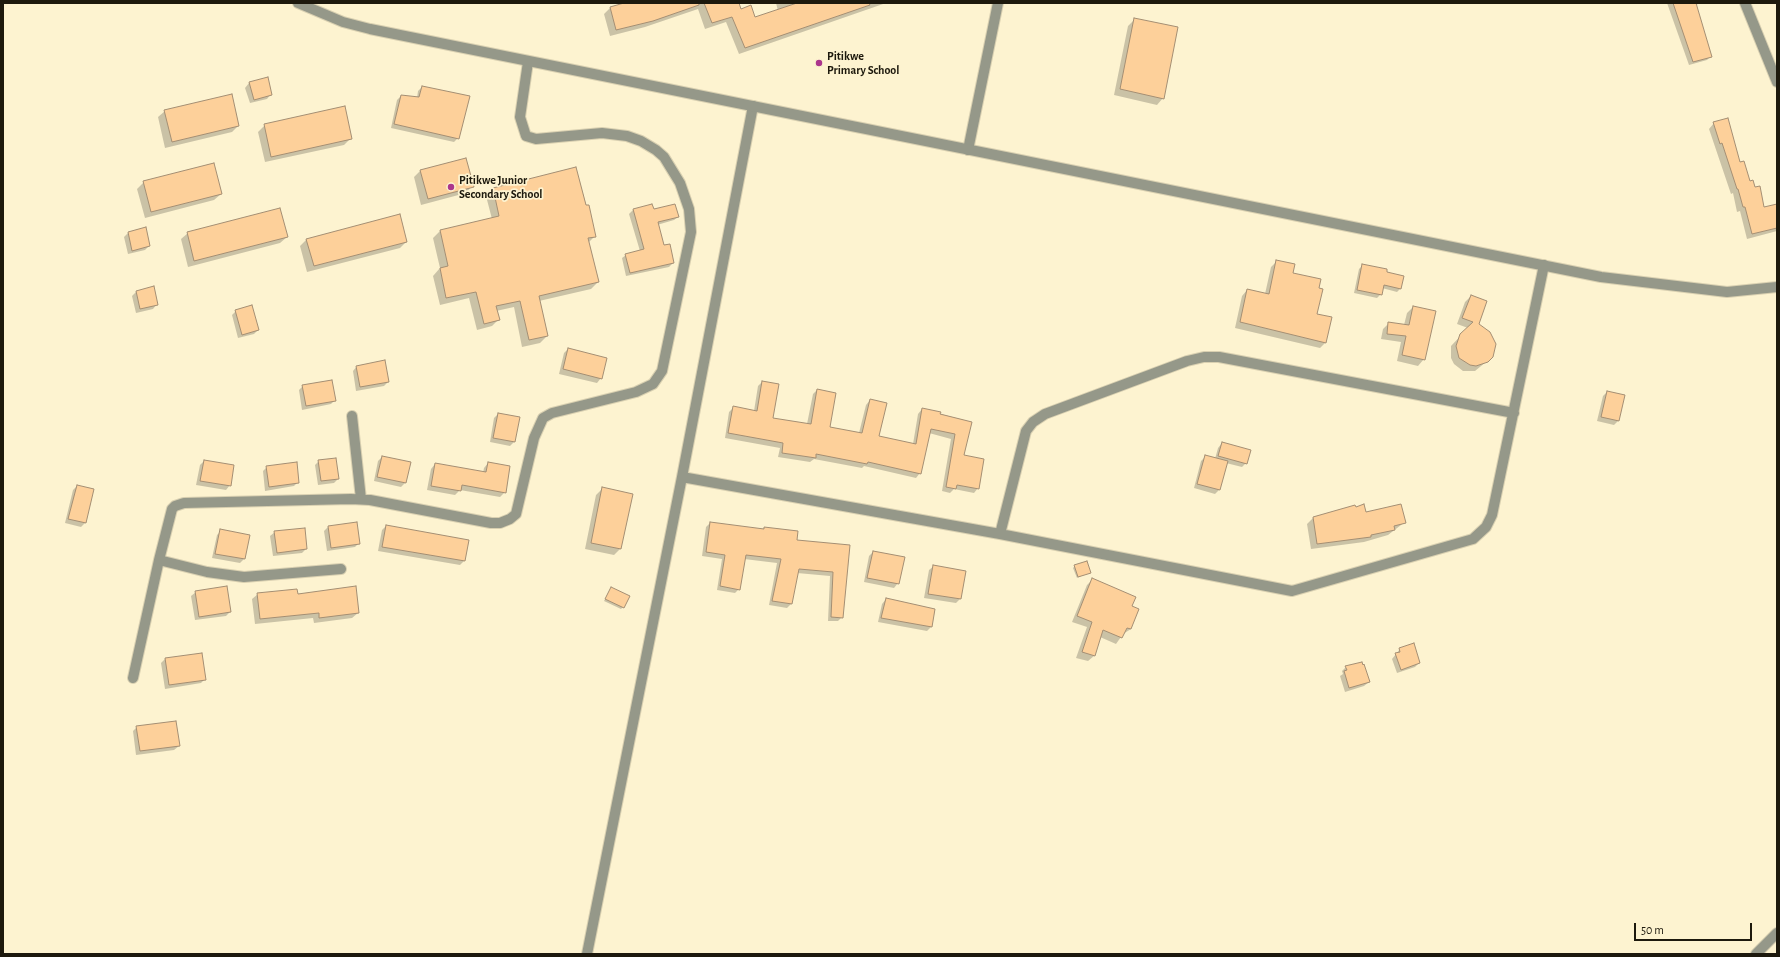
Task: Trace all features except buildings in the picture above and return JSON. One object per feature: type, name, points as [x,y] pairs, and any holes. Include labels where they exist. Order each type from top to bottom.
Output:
[{"type":"street","points":[[298,3],[343,22],[370,29],[1601,277],[1727,292],[1777,287]]},
{"type":"street","points":[[968,150],[998,3]]},
{"type":"street","points":[[1745,3],[1777,82]]},
{"type":"street","points":[[133,678],[172,509],[179,504],[361,500],[491,523],[506,521],[516,514],[534,438],[543,418],[552,413],[636,392],[653,384],[662,371],[691,232],[689,209],[683,188],[674,171],[660,153],[641,141],[627,136],[602,133],[536,139],[526,136],[520,117],[528,62]]},
{"type":"street","points":[[587,954],[682,478],[753,106]]},
{"type":"street","points":[[682,478],[1000,534],[1292,591],[1473,539],[1486,527],[1492,515],[1544,265]]},
{"type":"street","points":[[1000,534],[1026,431],[1033,422],[1045,414],[1187,361],[1204,357],[1219,357],[1514,413]]},
{"type":"street","points":[[352,416],[361,500]]},
{"type":"street","points":[[159,560],[207,572],[244,577],[341,569]]},
{"type":"street","points":[[1756,954],[1777,933]]},
{"type":"place","name":"Pitikwe Primary School","points":[[819,63]]},
{"type":"place","name":"Pitikwe Junior Secondary School","points":[[451,187]]}]
